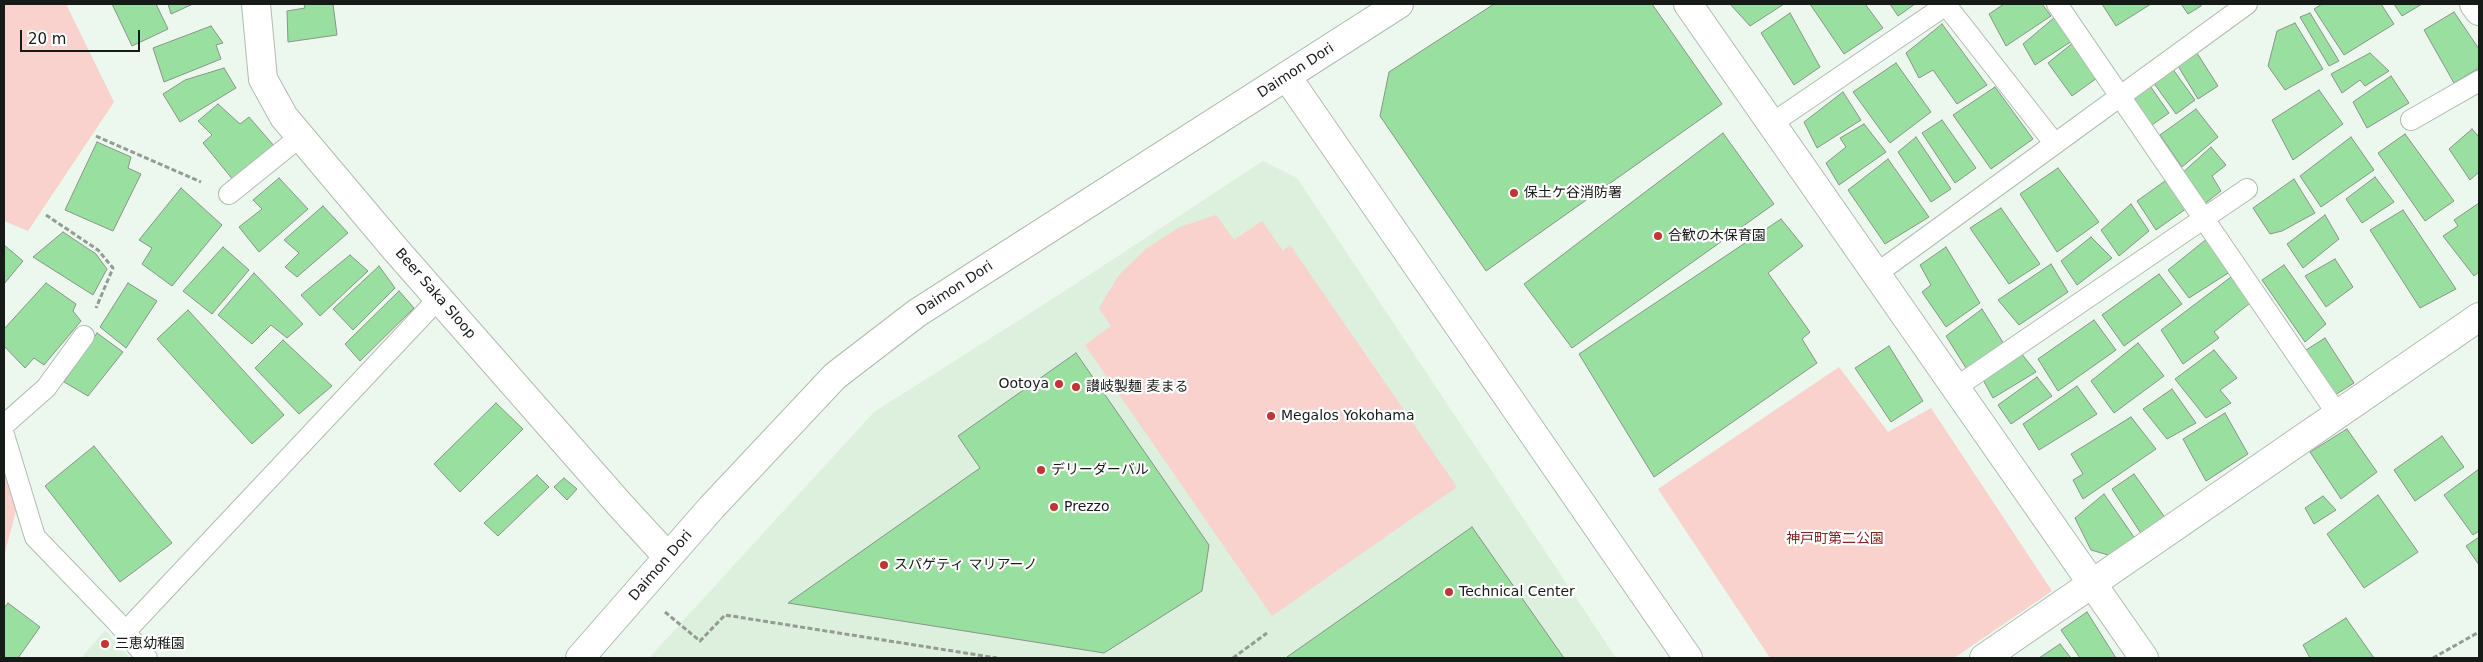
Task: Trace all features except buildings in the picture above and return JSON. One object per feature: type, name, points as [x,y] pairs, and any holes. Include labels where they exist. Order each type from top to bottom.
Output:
[{"type":"street","name":"Beer Saka Sloop","points":[[256,4],[263,79],[284,116],[439,298],[668,557]]},
{"type":"street","name":"Daimon Dori","points":[[580,658],[711,508],[835,376],[917,313],[1287,78],[1399,4]]},
{"type":"street","points":[[1688,4],[2144,658]]},
{"type":"street","points":[[2474,4],[2479,10]]},
{"type":"street","points":[[1287,78],[1688,658]]},
{"type":"street","points":[[1984,658],[2093,585],[2479,317]]},
{"type":"lane","points":[[1771,124],[1946,4],[2055,144]]},
{"type":"lane","points":[[2057,4],[2205,217],[2338,415]]},
{"type":"lane","points":[[1876,274],[2247,4]]},
{"type":"lane","points":[[2412,120],[2479,81]]},
{"type":"lane","points":[[228,194],[301,136]]},
{"type":"lane","points":[[1955,388],[2248,189]]},
{"type":"lane","points":[[125,632],[439,298]]},
{"type":"lane","points":[[4,425],[46,388],[84,336]]},
{"type":"lane","points":[[4,435],[35,537],[125,632],[147,658]]},
{"type":"path","points":[[96,136],[228,194]]},
{"type":"path","points":[[46,215],[98,250],[112,268],[84,336]]},
{"type":"path","points":[[659,607],[700,641],[725,615],[997,658]]},
{"type":"path","points":[[2433,658],[2479,632]]},
{"type":"path","points":[[1233,658],[1267,633]]},
{"type":"shaded area","points":[[1263,161],[1297,178],[1616,658],[649,658],[874,412],[1057,296]]},
{"type":"shaded area","name":"三恵幼稚園","points":[[105,630],[130,658],[81,658]]},
{"type":"green space","points":[[4,4],[66,4],[114,102],[28,231],[4,221]]},
{"type":"green space","name":"Megalos Yokohama","points":[[1216,215],[1234,240],[1262,221],[1283,251],[1290,245],[1457,487],[1272,616],[1085,345],[1111,326],[1099,308],[1119,275],[1147,248],[1180,227]]},
{"type":"green space","name":"神戸町第二公園","points":[[1839,367],[1888,432],[1931,408],[2052,591],[1954,658],[1770,658],[1658,489]]},
{"type":"green space","points":[[4,468],[16,511],[4,556]]},
{"type":"place","name":"保土ケ谷消防署","points":[[1514,193]]},
{"type":"place","name":"合歓の木保育園","points":[[1658,236]]},
{"type":"place","name":"Ootoya","points":[[1059,384]]},
{"type":"place","name":"讃岐製麺 麦まる","points":[[1076,387]]},
{"type":"place","name":"Megalos Yokohama","points":[[1271,416]]},
{"type":"place","name":"デリーダーバル","points":[[1041,470]]},
{"type":"place","name":"Prezzo","points":[[1054,507]]},
{"type":"place","name":"スパゲティ マリアーノ","points":[[884,565]]},
{"type":"place","name":"Technical Center","points":[[1449,592]]},
{"type":"place","name":"三恵幼稚園","points":[[105,644]]}]
